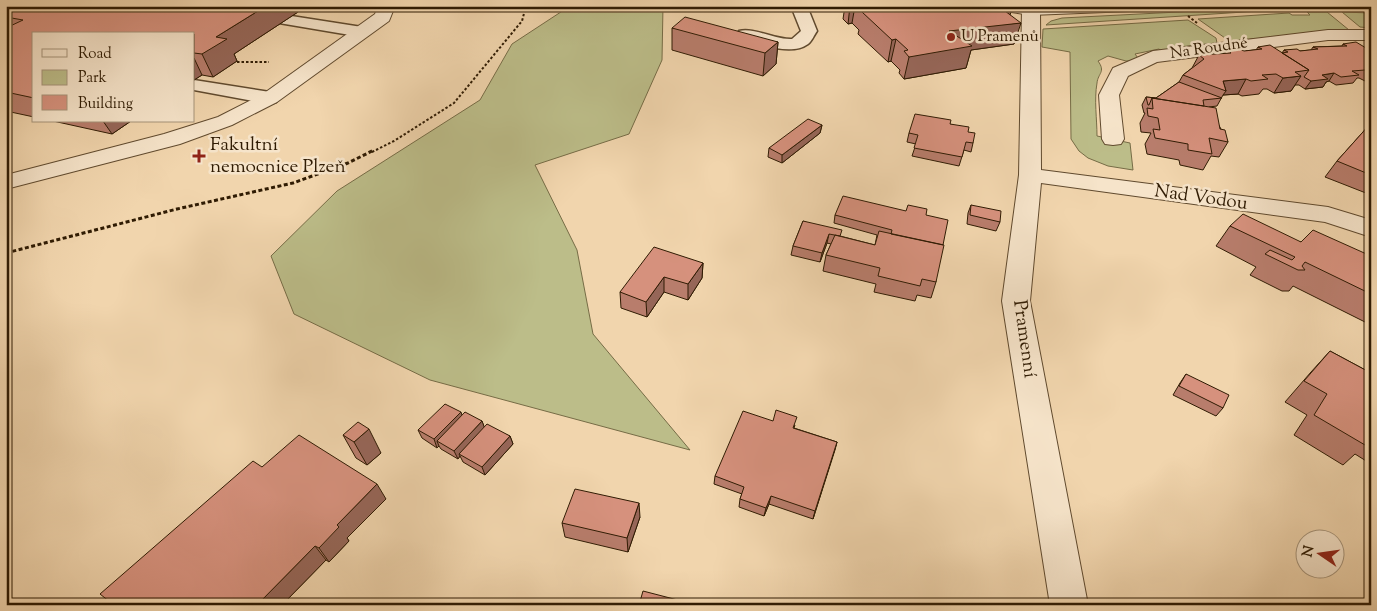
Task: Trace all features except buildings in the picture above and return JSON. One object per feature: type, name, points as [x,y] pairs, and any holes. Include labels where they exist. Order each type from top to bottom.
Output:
[{"type":"street","points":[[6,182],[172,140],[226,121],[270,98],[383,17],[387,6]]},
{"type":"street","points":[[1018,8],[1130,6]]},
{"type":"street","name":"Pramenní","points":[[1018,8],[1032,26],[1030,175],[1016,301],[1069,605]]},
{"type":"street","name":"Na Roudné","points":[[1113,139],[1110,95],[1120,72],[1153,57],[1271,41],[1328,36],[1371,35]]},
{"type":"street","name":"Nad Vodou","points":[[1030,175],[1328,216],[1371,229]]},
{"type":"lane","points":[[733,31],[777,42],[792,44],[802,41],[809,30],[799,6]]},
{"type":"lane","points":[[285,20],[362,32]]},
{"type":"lane","points":[[195,85],[270,98]]},
{"type":"path","points":[[6,253],[177,209],[293,183],[348,163],[386,145],[454,103],[522,21],[526,6]]},
{"type":"green space","points":[[570,6],[663,6],[662,60],[629,134],[535,165],[577,250],[593,334],[690,450],[430,380],[294,314],[271,256],[337,191],[480,100],[512,44]]},
{"type":"green space","points":[[1256,8],[1259,11],[1046,25],[1051,21],[1062,18]]},
{"type":"green space","points":[[1307,12],[1327,12],[1349,30],[1232,41],[1198,19],[1289,13],[1292,15],[1310,15]]},
{"type":"green space","points":[[1342,12],[1371,13],[1371,28],[1360,27]]},
{"type":"green space","points":[[1188,20],[1216,38],[1217,43],[1169,48],[1173,52],[1164,53],[1159,49],[1135,54],[1138,58],[1133,61],[1108,56],[1098,61],[1101,70],[1096,89],[1097,136],[1130,143],[1133,170],[1108,166],[1088,158],[1079,151],[1071,139],[1070,52],[1042,47],[1043,29]]},
{"type":"place","name":"U Pramenů","points":[[951,37]]},
{"type":"place","name":"Fakultní nemocnice Plzeň","points":[[199,156]]}]
